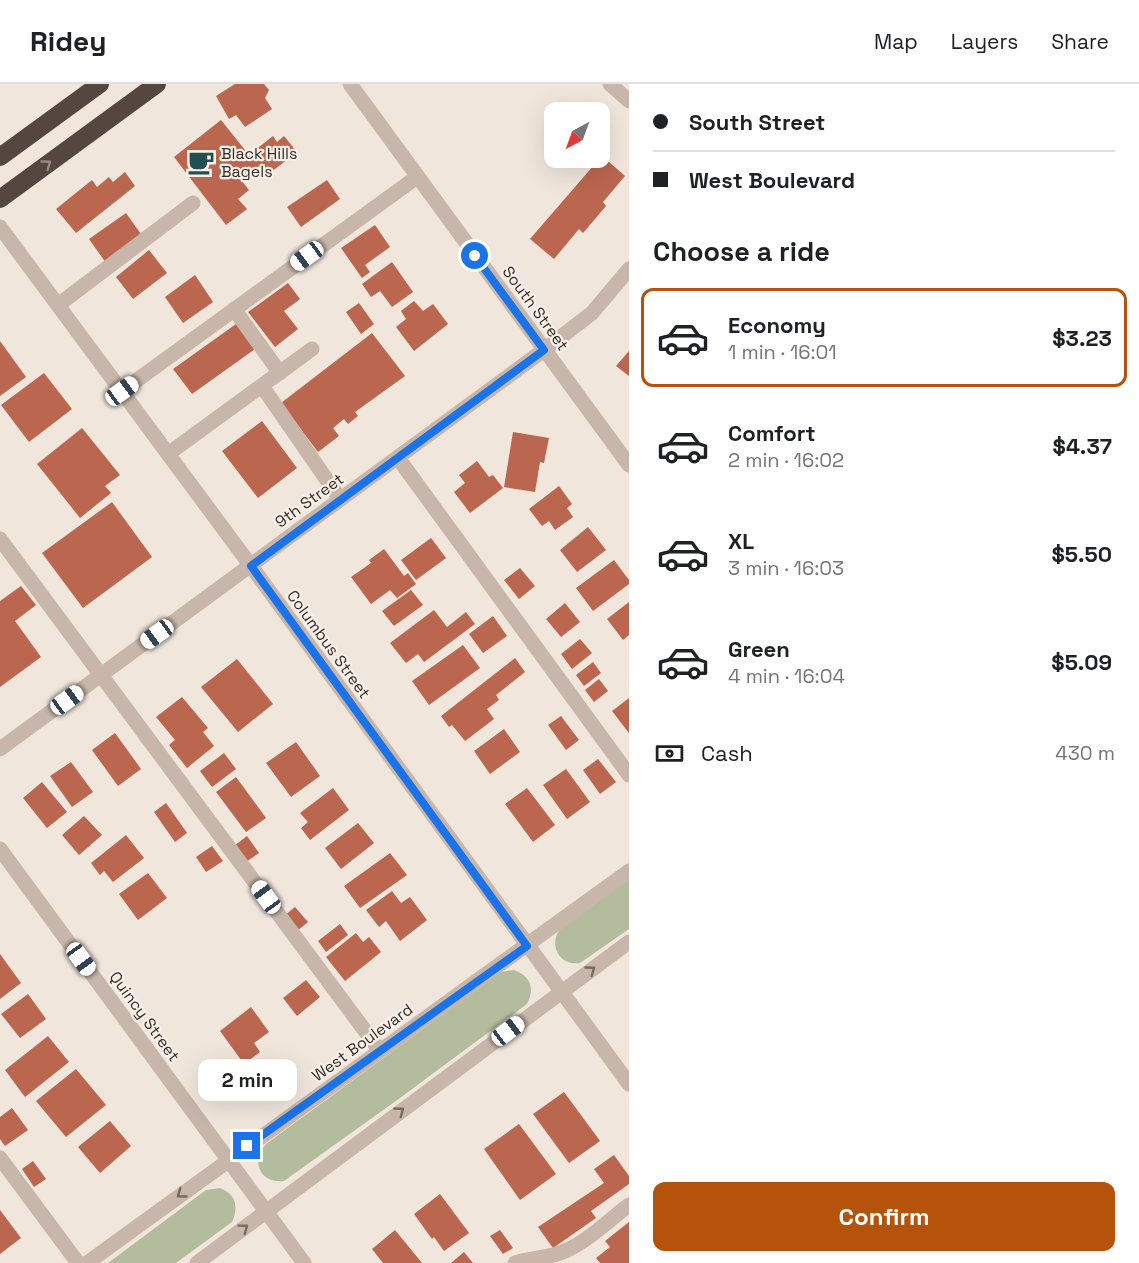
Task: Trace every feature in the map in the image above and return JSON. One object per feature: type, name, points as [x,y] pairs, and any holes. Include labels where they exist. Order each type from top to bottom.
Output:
[{"type":"highway","points":[[0,157],[100,84]]},
{"type":"highway","points":[[0,199],[157,84]]},
{"type":"street","name":"South Street","points":[[350,84],[629,465]]},
{"type":"street","points":[[610,84],[629,101]]},
{"type":"street","points":[[122,391],[417,177]]},
{"type":"street","points":[[58,304],[193,203]]},
{"type":"street","name":"Columbus Street","points":[[0,227],[629,1084]]},
{"type":"street","name":"9th Street","points":[[0,749],[544,350],[592,313],[629,269]]},
{"type":"street","points":[[234,309],[280,373]]},
{"type":"street","points":[[168,454],[312,349]]},
{"type":"street","points":[[262,386],[340,500]]},
{"type":"street","points":[[398,458],[629,775]]},
{"type":"street","points":[[0,539],[380,1051]]},
{"type":"street","name":"Quincy Street","points":[[0,849],[304,1263]]},
{"type":"street","name":"West Boulevard","points":[[87,1263],[629,871]]},
{"type":"street","points":[[197,1263],[629,942]]},
{"type":"street","points":[[0,1158],[78,1263]]},
{"type":"street","points":[[515,1263],[550,1257],[566,1251],[629,1205]]},
{"type":"green space","points":[[629,878],[629,929],[580,963],[573,963],[562,958],[558,954],[555,942],[560,929]]},
{"type":"green space","points":[[514,970],[528,979],[530,984],[531,993],[527,1004],[284,1181],[269,1179],[264,1175],[258,1164],[261,1151],[266,1144],[501,972]]},
{"type":"green space","points":[[220,1188],[230,1194],[235,1202],[232,1222],[176,1263],[108,1263],[206,1190]]},
{"type":"building","points":[[235,84],[264,84],[269,90],[265,98],[272,109],[245,127],[236,115],[229,119],[216,96]]},
{"type":"building","points":[[221,120],[249,155],[273,136],[277,142],[284,136],[297,152],[266,176],[259,166],[241,180],[249,190],[238,199],[247,209],[226,225],[174,157]]},
{"type":"building","points":[[610,163],[625,176],[603,202],[606,206],[583,233],[579,229],[554,259],[530,239],[591,168],[610,168]]},
{"type":"building","points":[[125,172],[135,186],[76,233],[56,209],[92,180],[97,187],[109,177],[113,182]]},
{"type":"building","points":[[327,180],[340,199],[301,227],[287,207]]},
{"type":"building","points":[[126,213],[143,237],[106,263],[89,239]]},
{"type":"building","points":[[375,225],[390,247],[365,265],[370,272],[362,278],[341,248]]},
{"type":"building","points":[[149,250],[167,273],[133,299],[116,277]]},
{"type":"building","points":[[392,262],[413,292],[392,307],[380,291],[371,297],[362,284]]},
{"type":"building","points":[[195,275],[213,302],[183,323],[165,297]]},
{"type":"building","points":[[288,283],[300,299],[284,311],[298,329],[275,347],[248,312]]},
{"type":"building","points":[[414,301],[423,311],[433,304],[448,324],[414,351],[396,327],[406,319],[401,311]]},
{"type":"building","points":[[359,303],[374,324],[361,334],[346,312]]},
{"type":"building","points":[[236,324],[255,349],[192,394],[173,369]]},
{"type":"building","points":[[372,333],[405,376],[355,412],[358,416],[348,424],[344,419],[333,428],[339,436],[318,452],[281,403]]},
{"type":"building","points":[[0,341],[26,377],[0,396]]},
{"type":"building","points":[[629,351],[629,376],[616,366]]},
{"type":"building","points":[[44,373],[72,409],[29,442],[1,405]]},
{"type":"building","points":[[262,421],[297,468],[258,498],[222,451]]},
{"type":"building","points":[[82,428],[120,475],[105,486],[111,493],[80,518],[37,464]]},
{"type":"building","points":[[513,432],[549,438],[544,463],[540,462],[535,492],[504,487]]},
{"type":"building","points":[[477,461],[489,477],[493,475],[503,488],[470,513],[454,492],[465,483],[459,475]]},
{"type":"building","points":[[559,486],[572,504],[567,508],[573,517],[555,530],[549,521],[542,526],[529,509]]},
{"type":"building","points":[[112,502],[152,557],[83,608],[42,553]]},
{"type":"building","points":[[588,527],[606,550],[577,572],[560,550]]},
{"type":"building","points":[[431,538],[446,558],[416,580],[401,560]]},
{"type":"building","points":[[384,549],[404,576],[408,573],[416,584],[397,598],[390,590],[371,604],[351,577],[371,563],[369,560]]},
{"type":"building","points":[[614,560],[629,580],[629,584],[593,611],[576,588]]},
{"type":"building","points":[[520,568],[535,586],[519,599],[504,580]]},
{"type":"building","points":[[21,586],[36,605],[15,621],[41,657],[0,687],[0,601]]},
{"type":"building","points":[[411,590],[423,605],[394,626],[382,611]]},
{"type":"building","points":[[629,602],[629,635],[623,640],[607,619]]},
{"type":"building","points":[[565,603],[580,622],[561,637],[546,619]]},
{"type":"building","points":[[434,610],[447,627],[466,612],[475,624],[424,662],[418,654],[406,663],[390,643]]},
{"type":"building","points":[[493,616],[507,636],[483,653],[469,634]]},
{"type":"building","points":[[580,639],[592,653],[572,669],[561,654]]},
{"type":"building","points":[[463,645],[480,668],[429,705],[412,681]]},
{"type":"building","points":[[515,658],[525,672],[496,695],[499,700],[487,709],[494,719],[465,741],[452,725],[449,727],[441,716]]},
{"type":"building","points":[[237,659],[273,704],[238,732],[201,687]]},
{"type":"building","points":[[593,662],[601,673],[584,686],[576,675]]},
{"type":"building","points":[[599,679],[608,691],[594,702],[585,690]]},
{"type":"building","points":[[182,697],[208,728],[203,732],[214,746],[187,768],[169,745],[175,740],[156,717]]},
{"type":"building","points":[[629,698],[629,733],[612,711]]},
{"type":"building","points":[[561,716],[579,740],[566,750],[548,725]]},
{"type":"building","points":[[504,729],[520,752],[490,774],[474,751]]},
{"type":"building","points":[[115,733],[141,769],[118,786],[92,750]]},
{"type":"building","points":[[296,742],[320,776],[291,797],[266,763]]},
{"type":"building","points":[[224,753],[236,769],[212,787],[200,771]]},
{"type":"building","points":[[598,759],[616,782],[600,794],[583,770]]},
{"type":"building","points":[[71,762],[93,792],[72,807],[50,776]]},
{"type":"building","points":[[566,769],[590,802],[567,819],[543,785]]},
{"type":"building","points":[[236,777],[266,818],[246,832],[216,792]]},
{"type":"building","points":[[42,782],[67,812],[47,828],[23,798]]},
{"type":"building","points":[[333,788],[349,810],[310,840],[301,828],[308,822],[300,813]]},
{"type":"building","points":[[527,788],[555,825],[533,842],[505,804]]},
{"type":"building","points":[[166,803],[187,833],[175,842],[154,812]]},
{"type":"building","points":[[84,816],[102,835],[79,855],[62,835]]},
{"type":"building","points":[[358,823],[374,843],[341,869],[325,848]]},
{"type":"building","points":[[126,835],[144,858],[113,882],[104,871],[100,875],[91,863]]},
{"type":"building","points":[[247,836],[259,853],[246,862],[234,846]]},
{"type":"building","points":[[212,846],[223,861],[206,872],[196,857]]},
{"type":"building","points":[[390,853],[407,875],[360,908],[344,886]]},
{"type":"building","points":[[148,873],[167,898],[138,920],[119,894]]},
{"type":"building","points":[[392,891],[401,903],[410,897],[427,920],[400,941],[386,921],[379,927],[366,910]]},
{"type":"building","points":[[295,907],[308,922],[297,931],[284,916]]},
{"type":"building","points":[[340,924],[348,935],[326,952],[318,941]]},
{"type":"building","points":[[356,933],[363,942],[369,937],[381,952],[345,981],[326,957]]},
{"type":"building","points":[[0,954],[21,983],[0,999]]},
{"type":"building","points":[[306,980],[320,997],[297,1016],[283,998]]},
{"type":"building","points":[[28,994],[46,1019],[20,1038],[1,1014]]},
{"type":"building","points":[[251,1007],[269,1032],[254,1043],[260,1052],[244,1064],[220,1031]]},
{"type":"building","points":[[48,1036],[69,1062],[25,1097],[5,1070]]},
{"type":"building","points":[[76,1069],[106,1105],[66,1137],[36,1101]]},
{"type":"building","points":[[564,1092],[600,1141],[569,1163],[533,1114]]},
{"type":"building","points":[[12,1108],[28,1130],[5,1146],[0,1139],[0,1117]]},
{"type":"building","points":[[110,1121],[131,1146],[100,1173],[78,1147]]},
{"type":"building","points":[[519,1124],[556,1174],[520,1200],[484,1149]]},
{"type":"building","points":[[614,1155],[629,1176],[629,1184],[591,1211],[596,1218],[553,1248],[538,1227],[604,1183],[594,1169]]},
{"type":"building","points":[[33,1161],[46,1179],[34,1187],[22,1169]]},
{"type":"building","points":[[440,1194],[469,1233],[444,1251],[414,1214]]},
{"type":"building","points":[[0,1210],[21,1238],[0,1254]]},
{"type":"building","points":[[629,1222],[629,1263],[600,1263],[596,1258],[610,1247],[605,1241]]},
{"type":"building","points":[[395,1230],[422,1263],[383,1263],[372,1249]]},
{"type":"building","points":[[500,1230],[513,1248],[503,1254],[490,1236]]},
{"type":"building","points":[[464,1252],[473,1263],[451,1263]]},
{"type":"place","name":"Black Hills Bagels","points":[[201,162]]},
{"type":"route","points":[[247,1146],[527,946],[251,566],[544,350],[475,256]]}]
